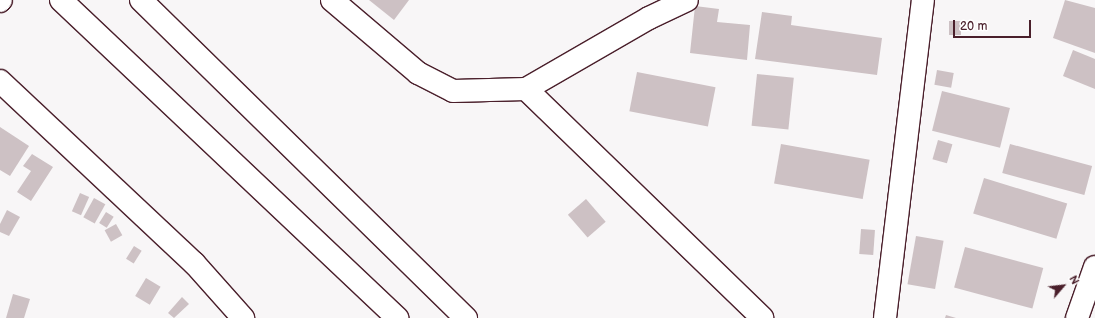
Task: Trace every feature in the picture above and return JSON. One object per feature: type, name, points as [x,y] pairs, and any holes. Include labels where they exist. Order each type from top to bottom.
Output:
[{"type":"main road","points":[[61,0],[397,318]]},
{"type":"main road","points":[[141,0],[466,318]]},
{"type":"main road","points":[[332,0],[418,73],[453,91],[526,89],[649,18],[687,0]]},
{"type":"main road","points":[[885,318],[923,0]]},
{"type":"main road","points":[[0,81],[194,263],[243,318]]},
{"type":"main road","points":[[526,89],[762,318]]},
{"type":"main road","points":[[1077,318],[1095,268]]},
{"type":"building","points":[[369,0],[409,0],[394,20]]},
{"type":"building","points":[[1065,0],[1095,8],[1095,53],[1053,38]]},
{"type":"building","points":[[695,6],[719,9],[717,22],[750,25],[747,60],[690,53]]},
{"type":"building","points":[[762,12],[792,16],[791,25],[882,38],[877,75],[755,59]]},
{"type":"building","points":[[949,21],[961,21],[961,35],[949,35]]},
{"type":"building","points":[[1073,50],[1095,59],[1095,89],[1063,76]]},
{"type":"building","points":[[937,70],[954,73],[951,88],[934,85]]},
{"type":"building","points":[[637,72],[716,87],[708,127],[629,111]]},
{"type":"building","points":[[757,74],[794,78],[788,130],[752,126]]},
{"type":"building","points":[[942,91],[1010,108],[1000,148],[932,131]]},
{"type":"building","points":[[0,127],[29,146],[10,176],[0,170]]},
{"type":"building","points":[[938,140],[952,144],[947,163],[932,159]]},
{"type":"building","points":[[781,144],[870,160],[863,199],[774,183]]},
{"type":"building","points":[[1010,144],[1092,166],[1084,195],[1002,173]]},
{"type":"building","points":[[32,154],[53,167],[31,201],[17,192],[31,171],[23,166]]},
{"type":"building","points":[[984,178],[1067,203],[1056,239],[973,213]]},
{"type":"building","points":[[80,193],[89,197],[81,215],[72,211]]},
{"type":"building","points":[[94,198],[105,204],[95,224],[83,217]]},
{"type":"building","points":[[586,199],[606,222],[588,237],[568,215]]},
{"type":"building","points":[[7,210],[20,217],[9,236],[0,232],[0,224]]},
{"type":"building","points":[[106,212],[114,217],[107,228],[99,223]]},
{"type":"building","points":[[116,224],[122,235],[111,242],[105,230]]},
{"type":"building","points":[[861,229],[875,230],[873,255],[859,254]]},
{"type":"building","points":[[916,236],[944,241],[935,289],[907,284]]},
{"type":"building","points":[[134,246],[142,251],[134,263],[126,259]]},
{"type":"building","points":[[965,247],[1043,268],[1032,309],[954,288]]},
{"type":"building","points":[[146,278],[161,287],[150,305],[135,296]]},
{"type":"building","points":[[13,294],[30,299],[24,318],[6,318]]},
{"type":"building","points":[[182,297],[189,304],[174,318],[168,313]]},
{"type":"building","points":[[946,315],[956,318],[945,318]]}]
